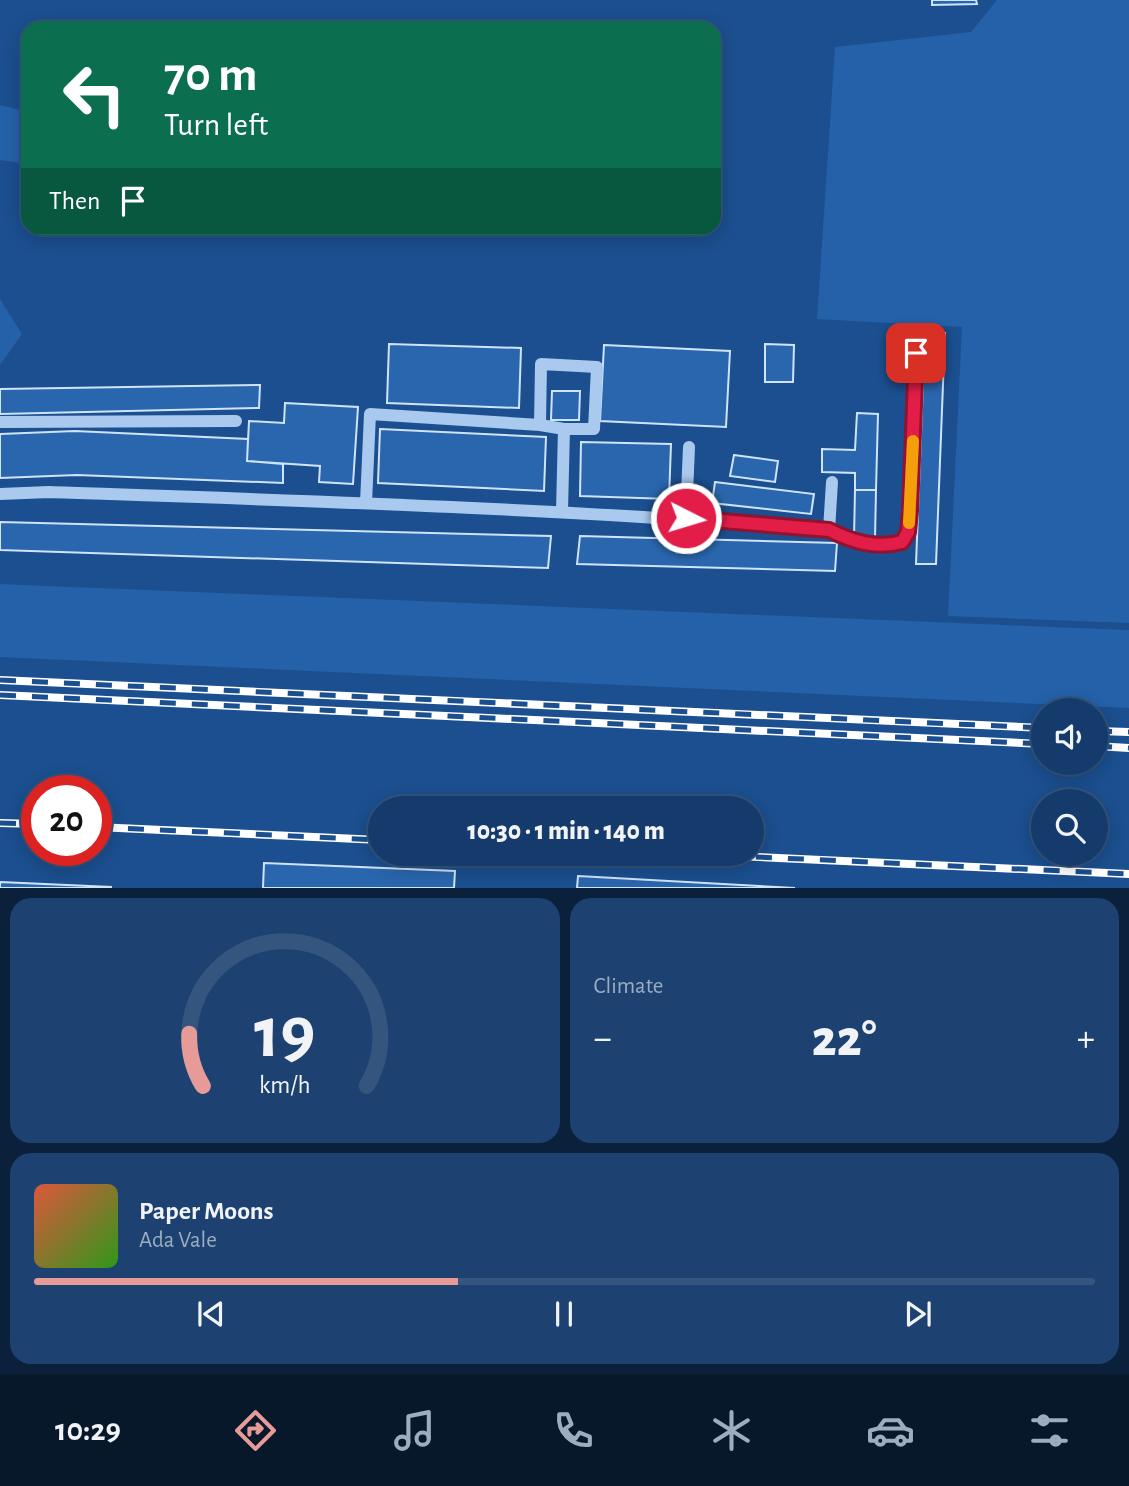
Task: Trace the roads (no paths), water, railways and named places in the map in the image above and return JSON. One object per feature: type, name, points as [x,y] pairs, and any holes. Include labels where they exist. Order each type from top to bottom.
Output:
[{"type":"lane","points":[[0,494],[50,492],[366,503],[686,518],[829,530],[863,544],[887,546],[902,542],[908,532],[916,353]]},
{"type":"lane","points":[[366,503],[370,414],[594,429],[597,367],[541,364],[540,425]]},
{"type":"lane","points":[[0,422],[236,421]]},
{"type":"lane","points":[[562,511],[564,429]]},
{"type":"lane","points":[[686,518],[689,447]]},
{"type":"lane","points":[[829,530],[832,482]]},
{"type":"railway","points":[[0,680],[1031,727]]},
{"type":"railway","points":[[0,695],[1031,743]]},
{"type":"railway","points":[[1108,731],[1129,732]]},
{"type":"railway","points":[[1108,747],[1129,748]]},
{"type":"railway","points":[[0,823],[21,824]]},
{"type":"railway","points":[[112,828],[368,839]]},
{"type":"railway","points":[[764,857],[1129,874]]}]
